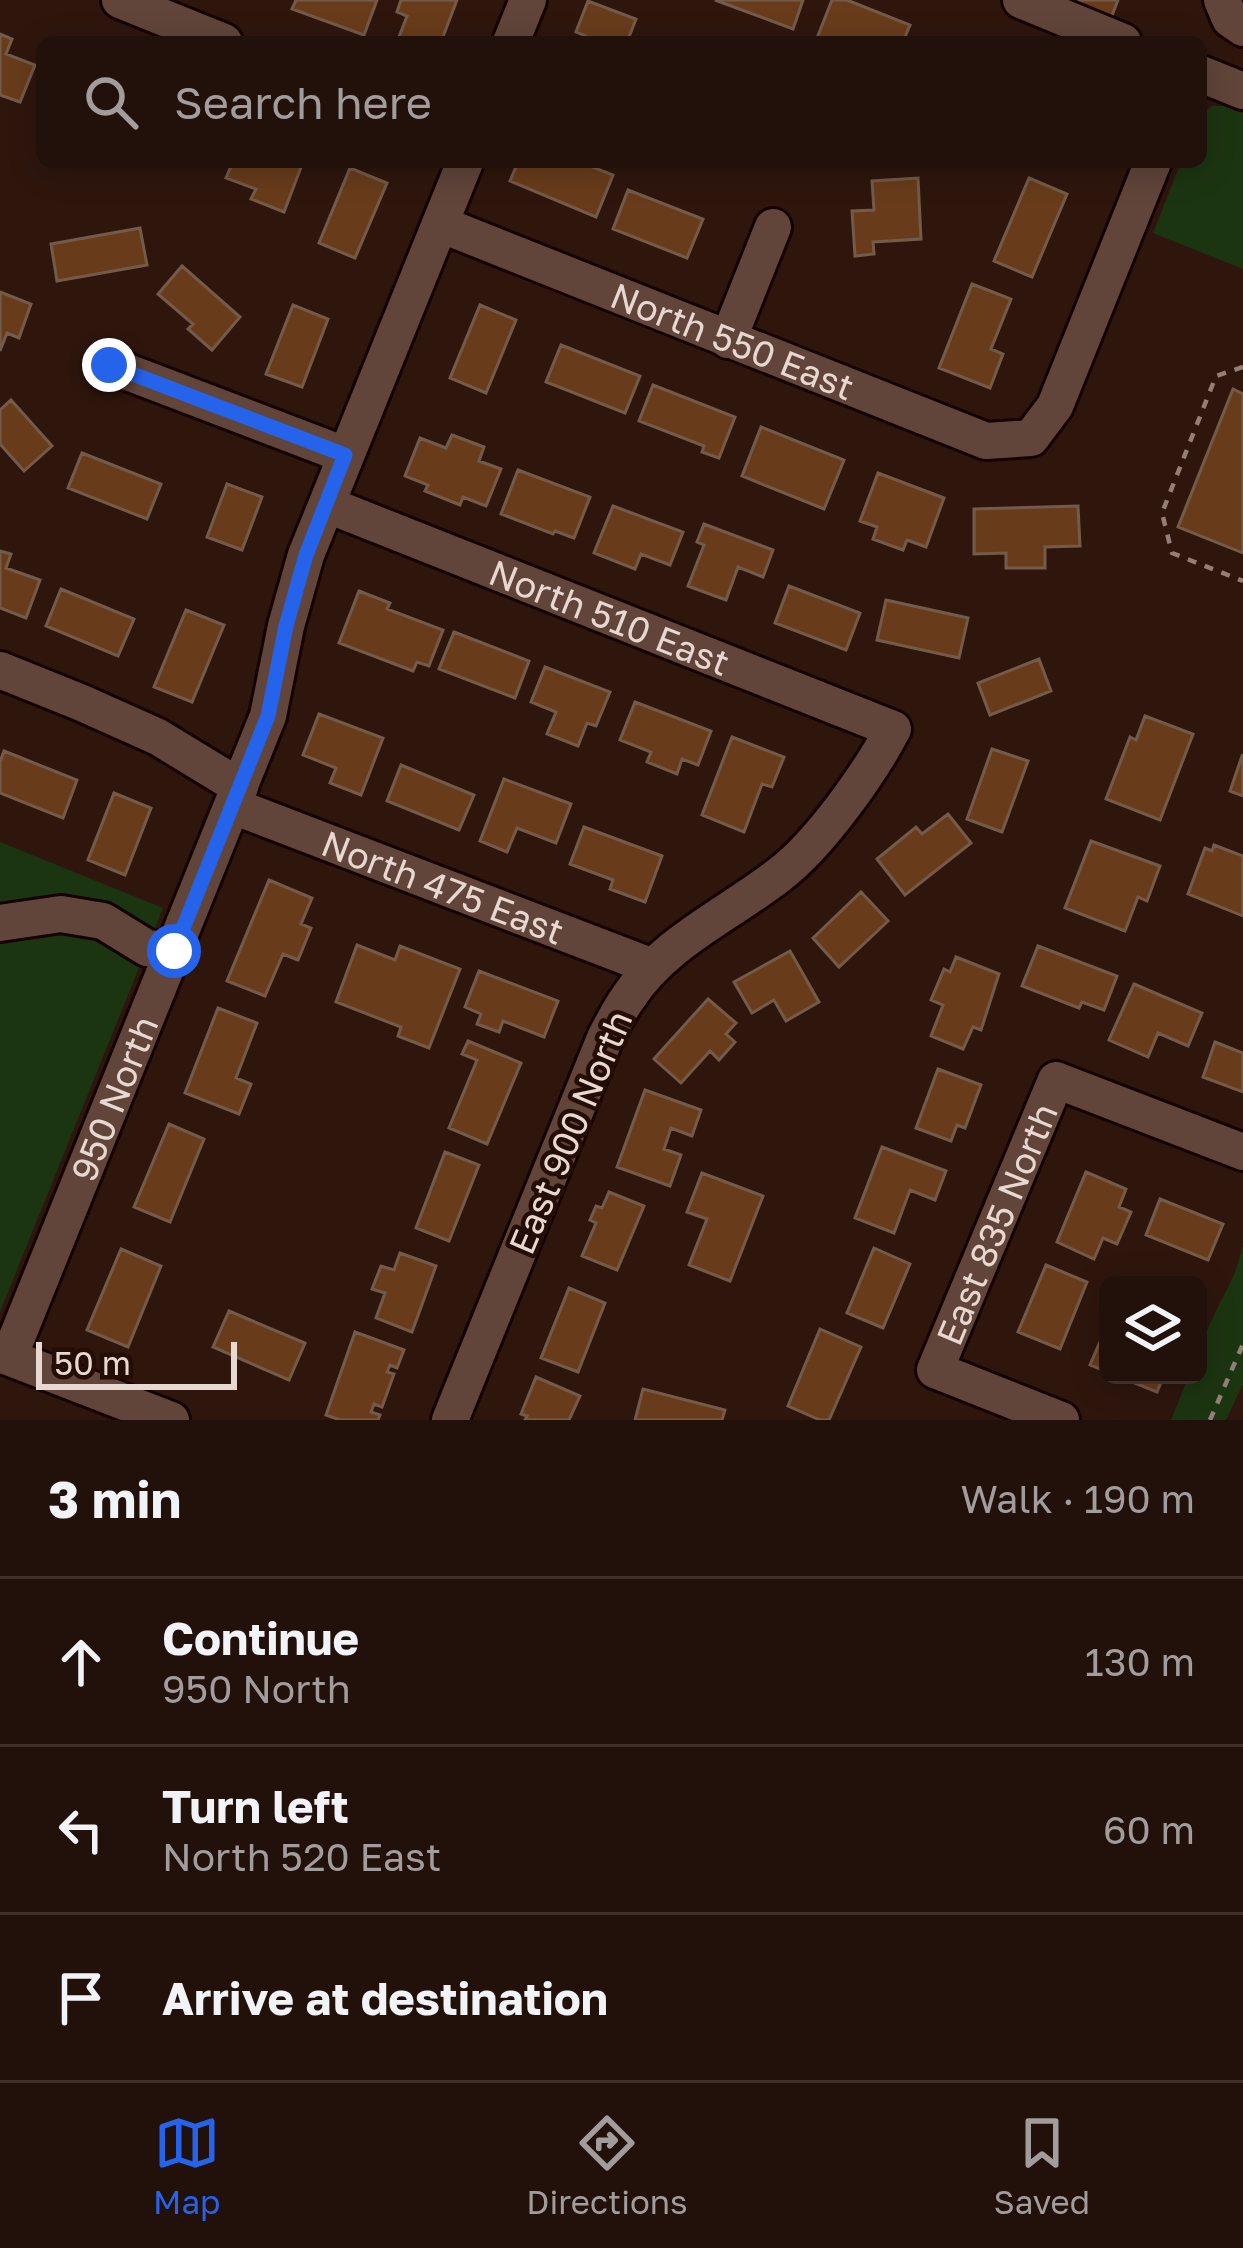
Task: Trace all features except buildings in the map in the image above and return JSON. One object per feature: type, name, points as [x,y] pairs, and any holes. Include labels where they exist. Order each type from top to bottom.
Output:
[{"type":"street","points":[[120,0],[209,36]]},
{"type":"street","points":[[514,36],[528,0]]},
{"type":"street","points":[[1022,0],[1109,36]]},
{"type":"street","points":[[1222,0],[1230,19],[1243,28]]},
{"type":"street","points":[[1207,76],[1243,91]]},
{"type":"street","name":"950 North","points":[[4,1355],[268,716],[306,555],[463,168]]},
{"type":"street","name":"North 550 East","points":[[440,224],[986,441],[1031,438],[1055,406],[1151,168]]},
{"type":"street","points":[[728,340],[773,227]]},
{"type":"street","points":[[109,365],[345,455]]},
{"type":"street","name":"North 510 East","points":[[328,505],[893,729]]},
{"type":"street","name":"North 475 East","points":[[0,670],[158,737],[236,796],[653,967]]},
{"type":"street","name":"East 900 North","points":[[450,1420],[605,1038],[628,996],[680,943],[782,873],[812,843],[876,761],[893,729]]},
{"type":"street","points":[[0,922],[61,914],[82,917],[103,921],[147,948],[174,951]]},
{"type":"street","name":"East 835 North","points":[[1061,1420],[935,1370],[1056,1080],[1243,1152]]},
{"type":"street","points":[[4,1355],[171,1420]]},
{"type":"path","points":[[1243,367],[1216,376],[1162,513],[1172,553],[1243,581]]},
{"type":"path","points":[[1210,1420],[1243,1344]]},
{"type":"green space","points":[[1224,106],[1243,113],[1243,269],[1153,233],[1179,168],[1207,168],[1207,110]]},
{"type":"green space","points":[[0,842],[163,908],[0,1312]]},
{"type":"green space","points":[[1243,1246],[1243,1384],[1226,1420],[1171,1420],[1185,1384],[1207,1384],[1207,1332]]},
{"type":"route","points":[[109,365],[345,455],[306,555],[268,716],[174,951]]}]
